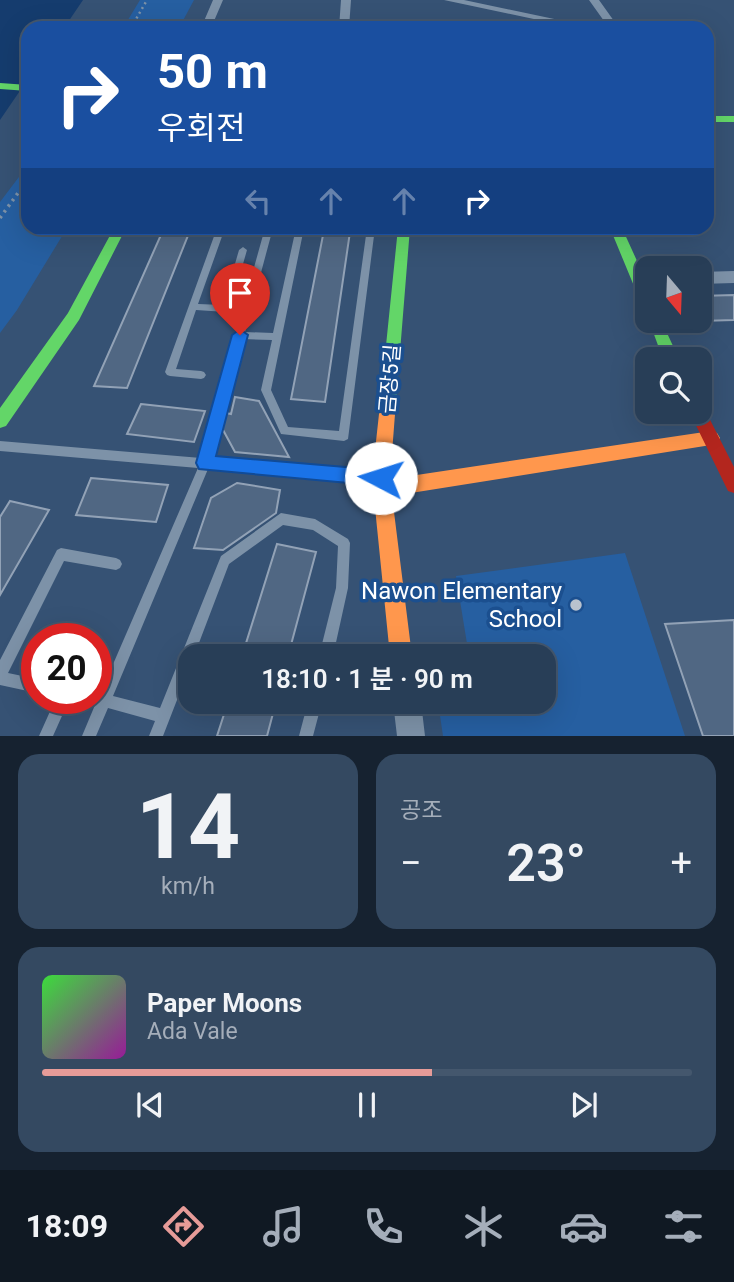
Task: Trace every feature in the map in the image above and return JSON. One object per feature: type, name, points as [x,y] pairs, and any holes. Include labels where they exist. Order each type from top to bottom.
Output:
[{"type":"street","points":[[209,21],[218,0]]},
{"type":"street","points":[[344,21],[346,0]]},
{"type":"street","points":[[449,0],[555,21]]},
{"type":"street","points":[[594,0],[609,21]]},
{"type":"street","points":[[482,7],[496,21]]},
{"type":"street","points":[[0,86],[21,88]]},
{"type":"street","points":[[714,119],[734,119]]},
{"type":"street","points":[[0,421],[74,316],[116,235]]},
{"type":"street","name":"금장5길","points":[[400,644],[381,483],[403,235]]},
{"type":"street","points":[[620,235],[635,265]]},
{"type":"street","points":[[712,278],[734,277]]},
{"type":"street","points":[[704,424],[734,485]]},
{"type":"street","points":[[381,483],[711,438]]},
{"type":"street","points":[[408,714],[411,736]]},
{"type":"lane","points":[[201,375],[170,372],[218,235]]},
{"type":"lane","points":[[112,672],[205,463],[267,235]]},
{"type":"lane","points":[[298,235],[266,390],[285,431],[344,436],[370,235]]},
{"type":"lane","points":[[226,309],[243,250]]},
{"type":"lane","points":[[192,307],[247,310]]},
{"type":"lane","points":[[240,335],[276,337]]},
{"type":"lane","points":[[0,446],[205,463],[381,483]]},
{"type":"lane","points":[[192,644],[225,560],[281,519],[315,525],[344,543],[342,588],[329,644]]},
{"type":"lane","points":[[21,682],[0,676],[61,554],[116,564]]},
{"type":"lane","points":[[156,736],[178,678]]},
{"type":"lane","points":[[112,702],[163,716]]},
{"type":"lane","points":[[46,736],[56,714]]},
{"type":"lane","points":[[89,736],[96,714]]},
{"type":"lane","points":[[306,736],[312,714]]},
{"type":"path","points":[[135,21],[147,0]]},
{"type":"path","points":[[0,218],[21,189]]},
{"type":"shaded area","points":[[0,0],[83,0],[69,21],[21,21],[21,89],[0,120]]},
{"type":"shaded area","points":[[140,0],[194,0],[183,21],[127,21]]},
{"type":"shaded area","points":[[21,174],[21,235],[63,235],[0,333],[0,202]]},
{"type":"shaded area","points":[[625,553],[685,736],[443,736],[440,714],[556,714],[556,644],[467,644],[456,576]]},
{"type":"building","points":[[161,235],[188,235],[127,388],[94,386]]},
{"type":"building","points":[[323,235],[350,235],[325,402],[291,399]]},
{"type":"building","points":[[734,295],[734,320],[712,321],[712,296]]},
{"type":"building","points":[[235,397],[259,401],[289,457],[235,452],[222,428],[226,413],[231,414]]},
{"type":"building","points":[[141,404],[205,411],[194,442],[127,434]]},
{"type":"building","points":[[91,478],[168,485],[156,522],[76,515]]},
{"type":"building","points":[[237,483],[280,490],[276,513],[223,550],[194,548],[211,498]]},
{"type":"building","points":[[10,501],[49,510],[0,595],[0,517]]},
{"type":"building","points":[[277,544],[316,552],[291,644],[246,644]]},
{"type":"building","points":[[734,620],[734,736],[703,736],[665,624]]},
{"type":"building","points":[[224,714],[273,714],[267,736],[217,736]]},
{"type":"traffic: fast","points":[[0,86],[21,88]]},
{"type":"traffic: fast","points":[[714,119],[734,119]]},
{"type":"traffic: fast","points":[[0,421],[74,316],[116,235]]},
{"type":"traffic: fast","points":[[387,414],[403,235]]},
{"type":"traffic: fast","points":[[619,235],[635,273]]},
{"type":"traffic: fast","points":[[660,333],[666,347]]},
{"type":"traffic: slow","points":[[387,414],[381,478],[400,644]]},
{"type":"traffic: slow","points":[[382,489],[711,438]]},
{"type":"traffic: jam","points":[[704,424],[734,485]]},
{"type":"place","name":"Nawon Elementary School","points":[[576,605]]},
{"type":"route","points":[[240,335],[205,463],[381,478]]}]
